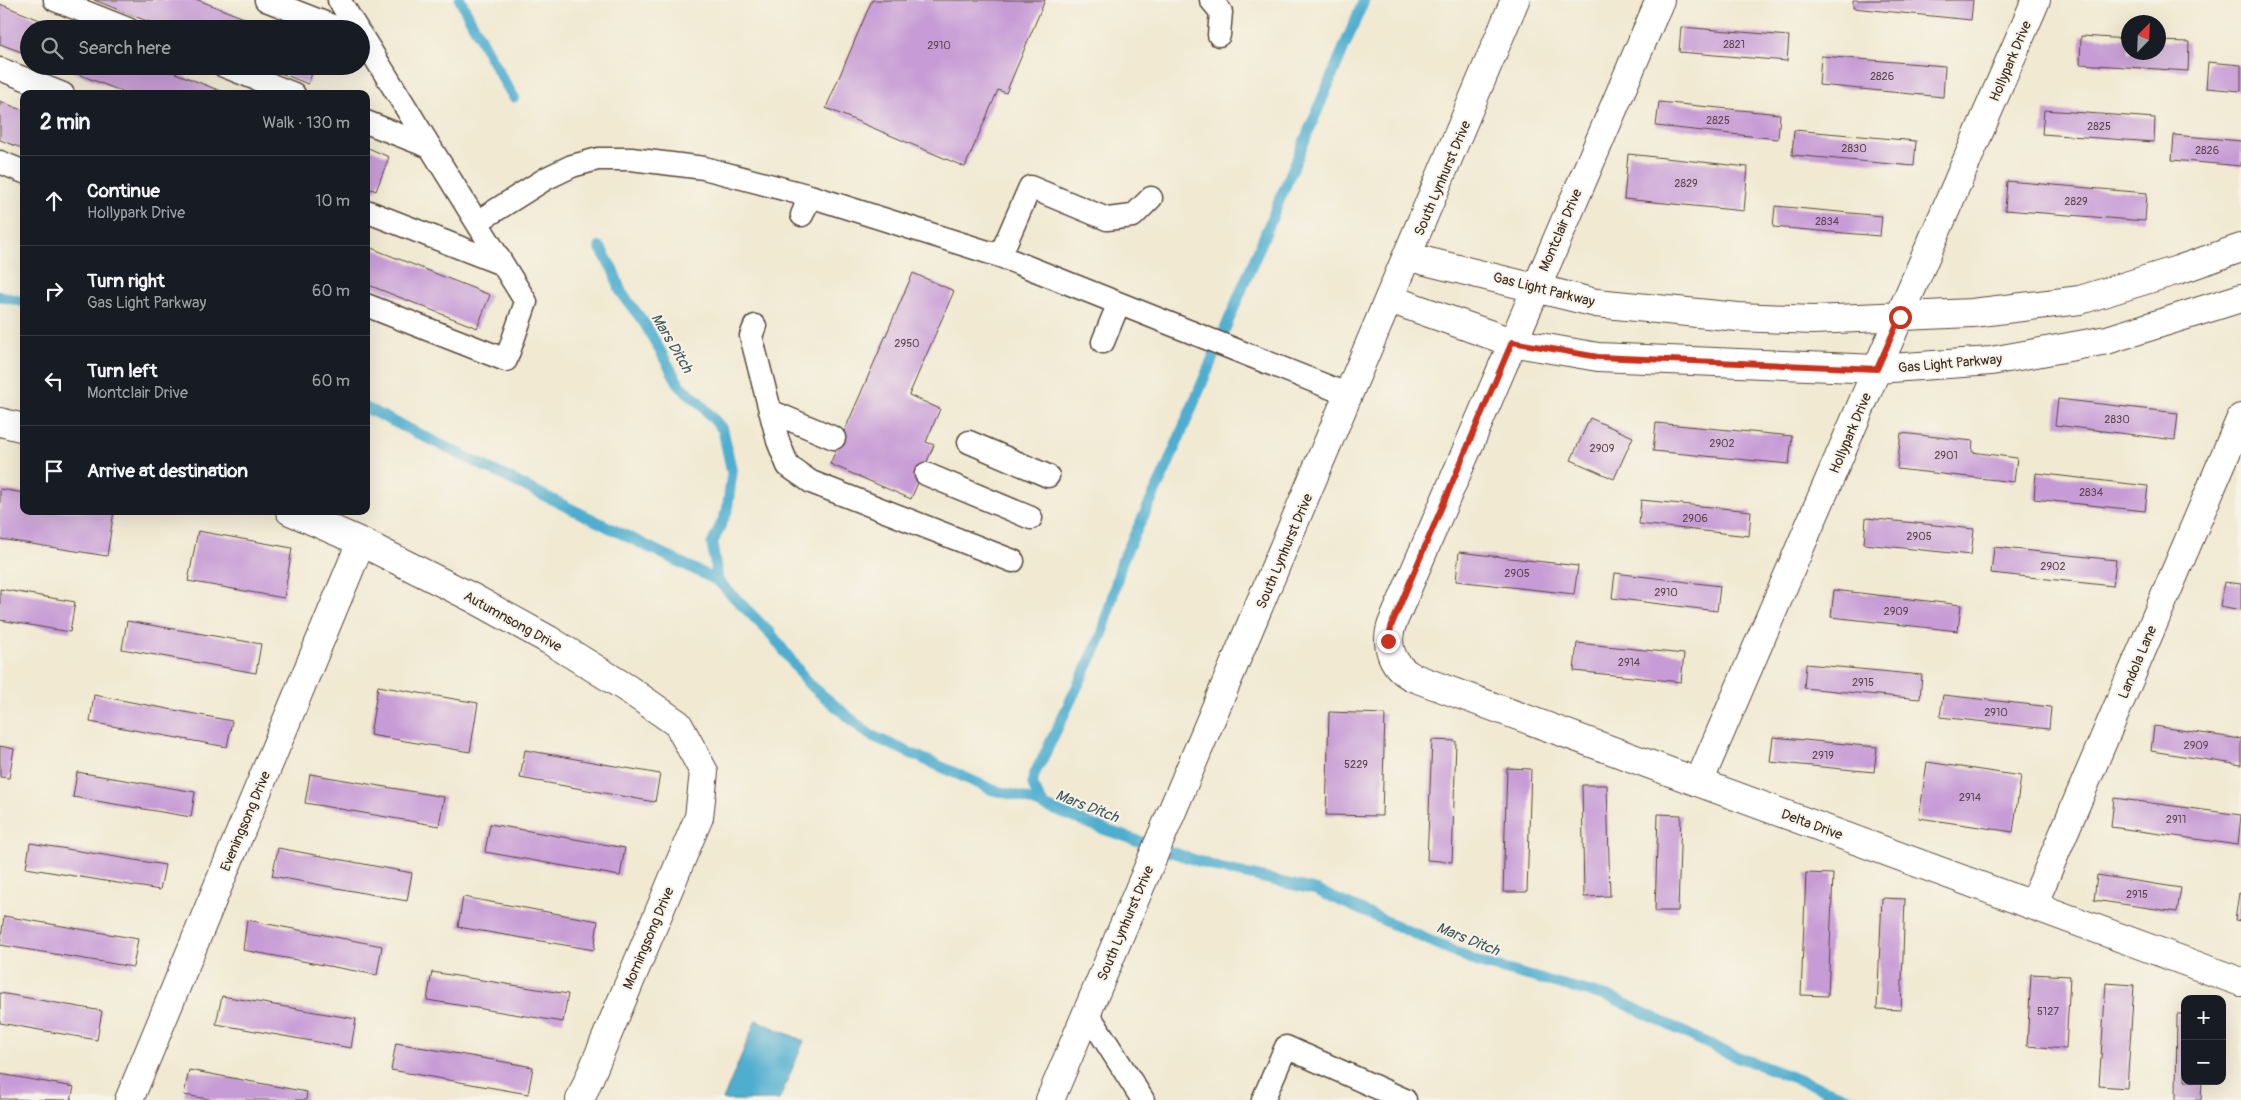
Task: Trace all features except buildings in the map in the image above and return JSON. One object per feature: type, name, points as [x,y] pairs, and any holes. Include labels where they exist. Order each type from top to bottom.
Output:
[{"type":"street","name":"South Lynhurst Drive","points":[[1050,1100],[1515,0]]},
{"type":"street","name":"Montclair Drive","points":[[1392,656],[1388,641],[1392,624],[1535,287],[1660,0]]},
{"type":"street","name":"Hollypark Drive","points":[[1699,782],[2036,0]]},
{"type":"street","name":"Gas Light Parkway","points":[[1408,256],[1596,302],[1738,317],[1813,320],[1972,313],[2080,300],[2178,270],[2241,248]]},
{"type":"street","name":"Gas Light Parkway","points":[[1390,299],[1512,342],[1598,357],[1877,369],[1991,361],[2107,340],[2241,298]]},
{"type":"street","name":"Landola Lane","points":[[2032,905],[2241,418]]},
{"type":"street","points":[[0,422],[20,427]]},
{"type":"street","name":"Autumnsong Drive","points":[[299,515],[361,542],[482,602],[549,640],[628,689],[678,724],[704,772]]},
{"type":"street","name":"Eveningsong Drive","points":[[129,1100],[361,542]]},
{"type":"street","name":"Delta Drive","points":[[1392,656],[1395,663],[1415,678],[2241,982]]},
{"type":"street","name":"Morningsong Drive","points":[[580,1100],[699,816],[704,772]]},
{"type":"lane","points":[[54,0],[105,20]]},
{"type":"lane","points":[[266,0],[317,20]]},
{"type":"lane","points":[[339,0],[351,20]]},
{"type":"lane","points":[[1211,0],[1221,12],[1219,35]]},
{"type":"lane","points":[[370,51],[526,302],[506,360],[370,307]]},
{"type":"lane","points":[[0,69],[53,90]]},
{"type":"lane","points":[[246,75],[284,90]]},
{"type":"lane","points":[[370,124],[430,147]]},
{"type":"lane","points":[[477,222],[546,178],[572,166],[598,159],[631,159],[704,168],[806,205],[1000,256],[1118,305],[1349,395]]},
{"type":"lane","points":[[0,162],[20,170]]},
{"type":"lane","points":[[1000,256],[1030,187],[1107,220],[1132,216],[1151,198]]},
{"type":"lane","points":[[370,213],[502,264]]},
{"type":"lane","points":[[1103,342],[1118,305]]},
{"type":"lane","points":[[755,326],[751,336],[778,441],[788,466],[811,482],[1013,561]]},
{"type":"lane","points":[[770,411],[834,438]]},
{"type":"lane","points":[[969,442],[1048,476]]},
{"type":"lane","points":[[926,474],[1031,518]]},
{"type":"lane","points":[[1087,1012],[1143,1100]]},
{"type":"lane","points":[[1263,1100],[1286,1047],[1405,1100]]},
{"type":"water","points":[[756,1020],[804,1041],[779,1100],[723,1100]]},
{"type":"waterway","name":"Mars Ditch","points":[[460,0],[492,61],[514,97]]},
{"type":"waterway","points":[[1044,805],[1036,793],[1033,778],[1102,635],[1122,561],[1165,471],[1364,0]]},
{"type":"waterway","name":"Mars Ditch","points":[[600,247],[613,270],[621,292],[645,324],[680,386],[698,401],[723,430],[732,473],[727,511],[712,544],[718,581],[772,635],[808,683],[870,735],[993,790],[1019,796],[1103,829],[1219,868],[1316,890],[1480,963],[1613,998],[1725,1052],[1853,1100]]},
{"type":"waterway","points":[[0,296],[20,301]]},
{"type":"waterway","points":[[370,410],[718,581]]},
{"type":"route","points":[[1388,641],[1392,624],[1512,342],[1598,357],[1877,369],[1900,317]]}]
